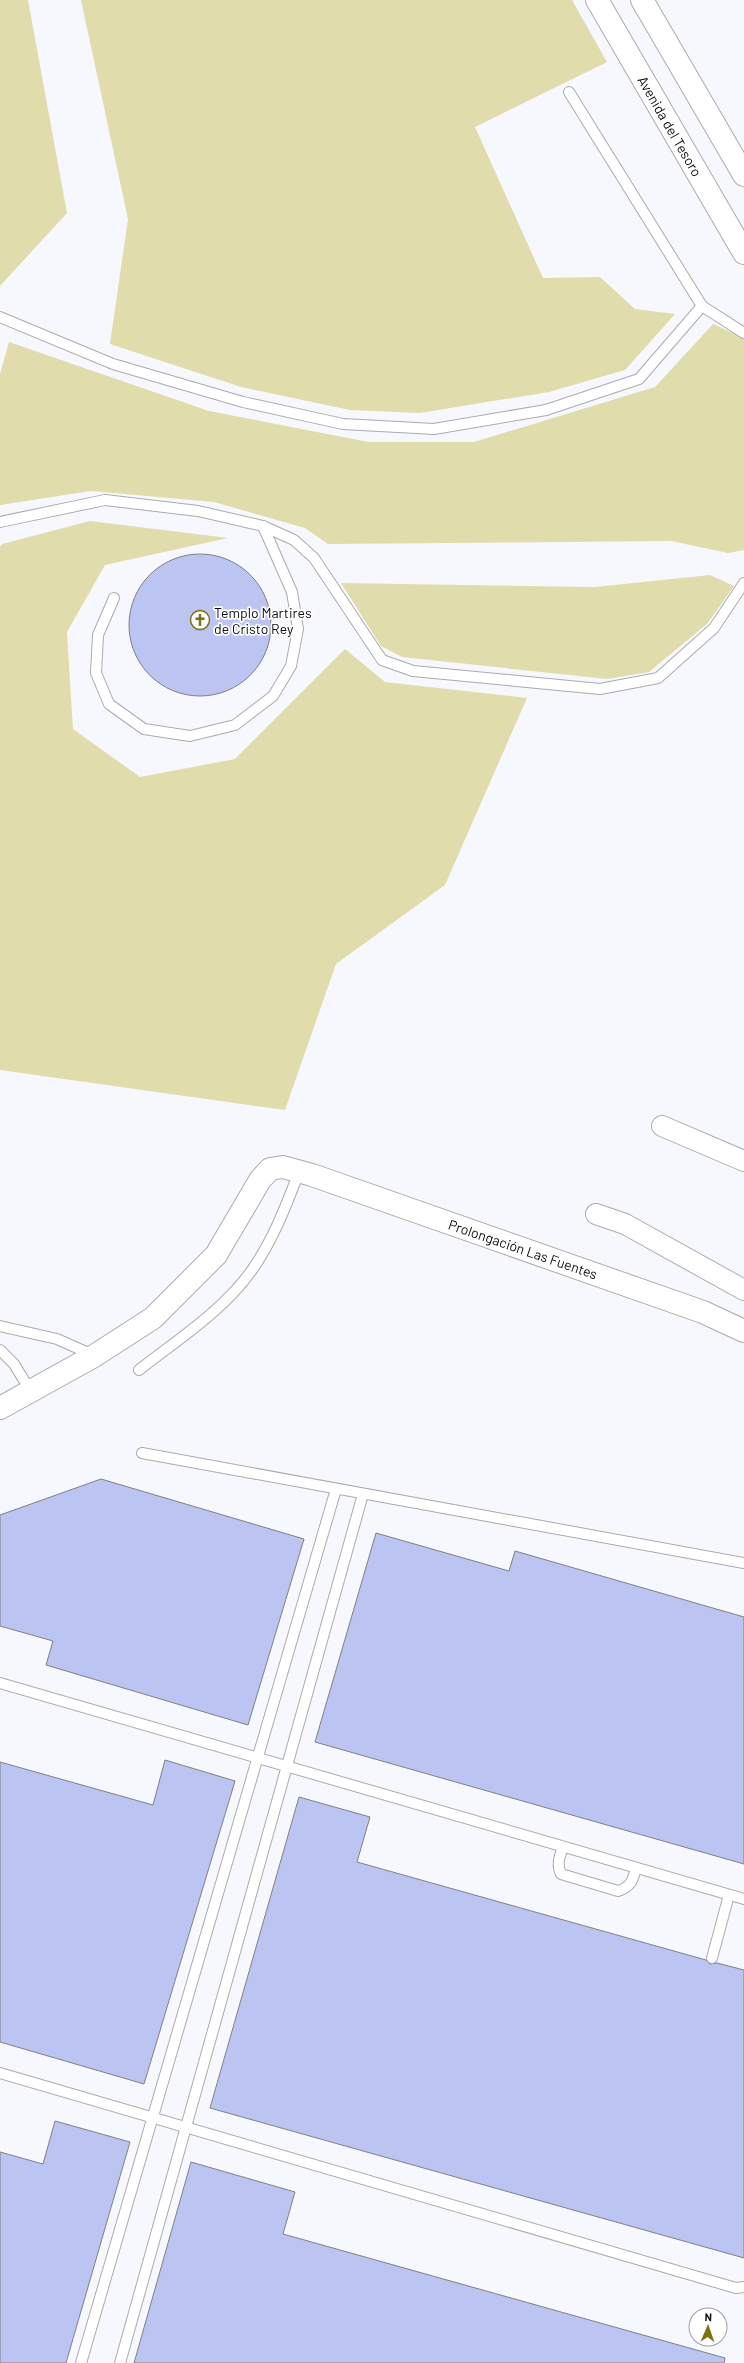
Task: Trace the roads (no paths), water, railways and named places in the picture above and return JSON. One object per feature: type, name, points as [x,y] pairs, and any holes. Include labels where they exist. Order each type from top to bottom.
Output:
[{"type":"street","name":"Avenida del Tesoro","points":[[597,0],[744,253]]},
{"type":"street","points":[[642,0],[744,175]]},
{"type":"street","points":[[662,1126],[744,1161]]},
{"type":"street","name":"Prolongación Las Fuentes","points":[[0,1408],[30,1390],[94,1356],[153,1318],[216,1255],[260,1180],[270,1169],[283,1167],[695,1310],[744,1331]]},
{"type":"street","points":[[596,1214],[625,1224],[744,1290]]},
{"type":"lane","points":[[569,92],[702,306],[744,333]]},
{"type":"lane","points":[[0,317],[113,364],[243,402],[343,424],[434,429],[546,410],[639,380],[702,306]]},
{"type":"lane","points":[[0,521],[105,500],[198,511],[263,526],[294,540],[314,558],[382,660],[413,671],[600,689],[658,678],[714,628],[744,583]]},
{"type":"lane","points":[[114,598],[98,635],[96,673],[109,704],[144,729],[190,736],[235,725],[272,696],[291,666],[298,629],[292,592],[263,526]]},
{"type":"lane","points":[[139,1370],[200,1322],[234,1292],[252,1271],[272,1238],[299,1172]]},
{"type":"lane","points":[[0,1326],[57,1339],[94,1356]]},
{"type":"lane","points":[[0,1350],[14,1364],[30,1390]]},
{"type":"lane","points":[[142,1453],[744,1562]]},
{"type":"lane","points":[[81,2363],[336,1489]]},
{"type":"lane","points":[[120,2363],[362,1494]]},
{"type":"lane","points":[[0,1683],[744,1899]]},
{"type":"lane","points":[[563,1846],[558,1861],[561,1874],[618,1890],[627,1889],[632,1883],[636,1868]]},
{"type":"lane","points":[[712,1958],[730,1895]]},
{"type":"lane","points":[[0,2072],[736,2288],[744,2287]]},
{"type":"place","name":"Templo Martires de Cristo Rey","points":[[200,620]]}]
